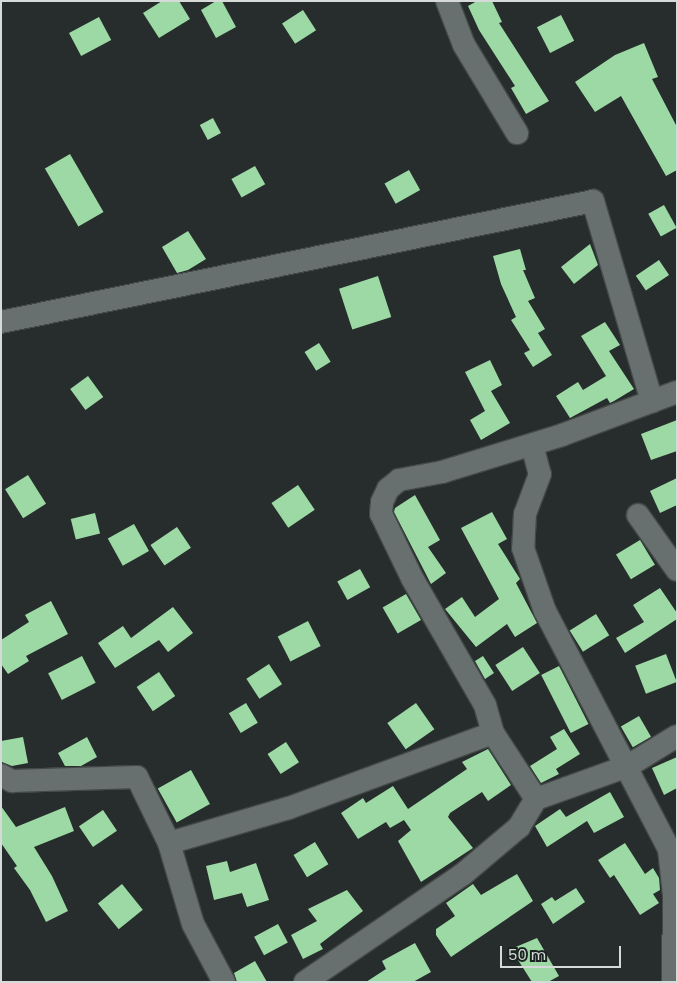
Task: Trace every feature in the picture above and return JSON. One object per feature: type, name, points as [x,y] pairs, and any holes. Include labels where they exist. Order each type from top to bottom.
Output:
[{"type":"street","points":[[447,1],[464,45],[517,133]]},
{"type":"street","points":[[1,322],[593,201],[652,401]]},
{"type":"street","points":[[536,799],[493,733],[485,705],[394,544],[381,514],[382,502],[388,488],[399,480],[442,472],[532,445],[604,422],[677,392]]},
{"type":"street","points":[[532,445],[540,474],[525,514],[523,548],[535,588],[669,849],[674,895],[675,981]]},
{"type":"street","points":[[638,515],[677,570]]},
{"type":"street","points":[[169,843],[289,808],[493,733]]},
{"type":"street","points":[[305,982],[462,875],[519,827],[536,799],[628,766],[677,736]]},
{"type":"street","points":[[1,776],[12,781],[137,777],[169,843],[193,924],[224,982]]},
{"type":"building","points":[[162,1],[179,1],[190,19],[159,38],[143,13]]},
{"type":"building","points":[[216,1],[222,1],[236,27],[216,38],[201,10]]},
{"type":"building","points":[[477,1],[492,1],[502,22],[499,23],[549,101],[526,114],[511,88],[515,86],[479,30],[468,6]]},
{"type":"building","points":[[303,10],[316,30],[295,44],[282,24]]},
{"type":"building","points":[[561,15],[574,41],[550,53],[537,27]]},
{"type":"building","points":[[99,17],[111,40],[81,56],[69,33]]},
{"type":"building","points":[[644,43],[658,77],[652,79],[677,127],[677,170],[666,176],[621,96],[595,112],[575,82],[615,55]]},
{"type":"building","points":[[213,118],[221,133],[208,140],[200,125]]},
{"type":"building","points":[[70,154],[104,212],[78,227],[45,168]]},
{"type":"building","points":[[255,166],[265,184],[242,197],[231,179]]},
{"type":"building","points":[[409,170],[420,190],[396,204],[385,184]]},
{"type":"building","points":[[664,205],[677,228],[661,236],[648,214]]},
{"type":"building","points":[[188,231],[206,259],[188,270],[177,273],[162,247]]},
{"type":"building","points":[[590,244],[598,265],[574,284],[561,267]]},
{"type":"building","points":[[520,249],[526,270],[523,270],[535,298],[528,301],[545,329],[538,333],[552,355],[533,367],[524,353],[530,350],[511,320],[516,317],[501,284],[493,256]]},
{"type":"building","points":[[659,260],[669,275],[646,291],[636,276]]},
{"type":"building","points":[[378,276],[391,317],[352,330],[339,289]]},
{"type":"building","points":[[605,322],[620,345],[609,351],[634,389],[610,403],[607,398],[570,418],[556,396],[578,382],[583,390],[606,376],[581,336]]},
{"type":"building","points":[[319,343],[331,362],[316,371],[305,352]]},
{"type":"building","points":[[490,360],[502,385],[491,391],[510,423],[481,440],[470,420],[485,411],[465,372]]},
{"type":"building","points":[[88,376],[103,397],[85,410],[70,389]]},
{"type":"building","points":[[677,420],[677,451],[651,460],[641,434]]},
{"type":"building","points":[[28,475],[46,504],[23,518],[5,489]]},
{"type":"building","points":[[677,478],[677,505],[660,513],[650,491]]},
{"type":"building","points":[[298,485],[315,510],[288,528],[271,503]]},
{"type":"building","points":[[415,495],[440,540],[428,547],[446,573],[431,584],[394,512],[395,508]]},
{"type":"building","points":[[492,512],[507,539],[498,544],[520,579],[516,583],[537,623],[515,637],[507,624],[476,647],[445,609],[462,597],[475,617],[499,599],[461,528]]},
{"type":"building","points":[[95,513],[100,533],[76,539],[71,519]]},
{"type":"building","points":[[134,524],[149,551],[123,566],[108,539]]},
{"type":"building","points":[[177,527],[191,548],[164,566],[150,545]]},
{"type":"building","points":[[640,540],[655,565],[631,579],[616,554]]},
{"type":"building","points":[[360,569],[370,587],[347,600],[337,582]]},
{"type":"building","points":[[660,588],[677,613],[677,619],[625,653],[616,638],[644,622],[633,605]]},
{"type":"building","points":[[406,594],[421,620],[398,633],[383,608]]},
{"type":"building","points":[[51,601],[68,634],[26,656],[29,661],[8,674],[1,664],[1,640],[29,622],[25,615]]},
{"type":"building","points":[[173,607],[193,633],[168,652],[159,640],[115,668],[98,643],[123,626],[131,638]]},
{"type":"building","points":[[596,614],[609,635],[583,652],[570,630]]},
{"type":"building","points":[[308,621],[321,646],[290,661],[278,636]]},
{"type":"building","points":[[523,647],[540,673],[512,691],[495,665]]},
{"type":"building","points":[[666,654],[677,682],[646,694],[635,666]]},
{"type":"building","points":[[82,656],[96,683],[62,700],[48,673]]},
{"type":"building","points":[[483,656],[494,673],[485,679],[475,661]]},
{"type":"building","points":[[269,664],[282,684],[259,699],[246,679]]},
{"type":"building","points":[[559,666],[589,724],[571,733],[541,675]]},
{"type":"building","points":[[159,672],[175,696],[153,711],[137,687]]},
{"type":"building","points":[[246,703],[258,723],[241,733],[229,713]]},
{"type":"building","points":[[416,703],[434,729],[406,749],[387,723]]},
{"type":"building","points":[[639,716],[651,737],[633,747],[621,726]]},
{"type":"building","points":[[564,729],[580,754],[556,769],[559,774],[541,783],[530,766],[557,749],[550,737]]},
{"type":"building","points":[[23,737],[28,763],[12,766],[2,762],[1,741]]},
{"type":"building","points":[[87,737],[97,757],[81,766],[65,766],[58,753]]},
{"type":"building","points":[[286,742],[299,762],[281,774],[268,754]]},
{"type":"building","points":[[488,749],[511,785],[488,801],[482,792],[450,813],[448,817],[473,848],[421,882],[398,841],[411,830],[404,820],[390,828],[386,822],[358,839],[341,813],[363,798],[366,803],[393,786],[408,809],[467,769],[462,762]]},
{"type":"building","points":[[677,757],[677,788],[664,795],[652,768]]},
{"type":"building","points":[[191,770],[210,804],[177,823],[158,788]]},
{"type":"building","points":[[610,792],[624,817],[594,833],[587,821],[547,847],[535,826],[560,809],[566,817]]},
{"type":"building","points":[[1,806],[16,827],[65,807],[74,831],[34,847],[52,876],[68,911],[46,922],[30,890],[14,868],[17,866],[1,843]]},
{"type":"building","points":[[103,810],[117,831],[93,847],[79,826]]},
{"type":"building","points":[[315,842],[328,864],[307,877],[294,855]]},
{"type":"building","points":[[625,843],[645,874],[653,868],[659,878],[660,890],[653,894],[659,903],[640,915],[614,875],[610,878],[598,860]]},
{"type":"building","points":[[227,861],[230,872],[256,863],[269,900],[247,907],[242,893],[214,900],[206,866]]},
{"type":"building","points":[[517,874],[533,901],[451,957],[436,935],[436,929],[455,916],[446,903],[473,884],[481,895]]},
{"type":"building","points":[[122,884],[143,910],[119,929],[98,904]]},
{"type":"building","points":[[576,888],[585,902],[553,924],[541,904],[552,897],[555,901]]},
{"type":"building","points":[[347,890],[363,911],[320,944],[323,949],[303,959],[291,935],[317,921],[308,909]]},
{"type":"building","points":[[278,924],[288,943],[264,955],[254,937]]},
{"type":"building","points":[[537,938],[559,976],[548,982],[532,982],[511,949]]},
{"type":"building","points":[[415,943],[431,972],[413,982],[366,982],[386,969],[382,961]]},
{"type":"building","points":[[255,961],[267,982],[237,982],[234,973]]}]
